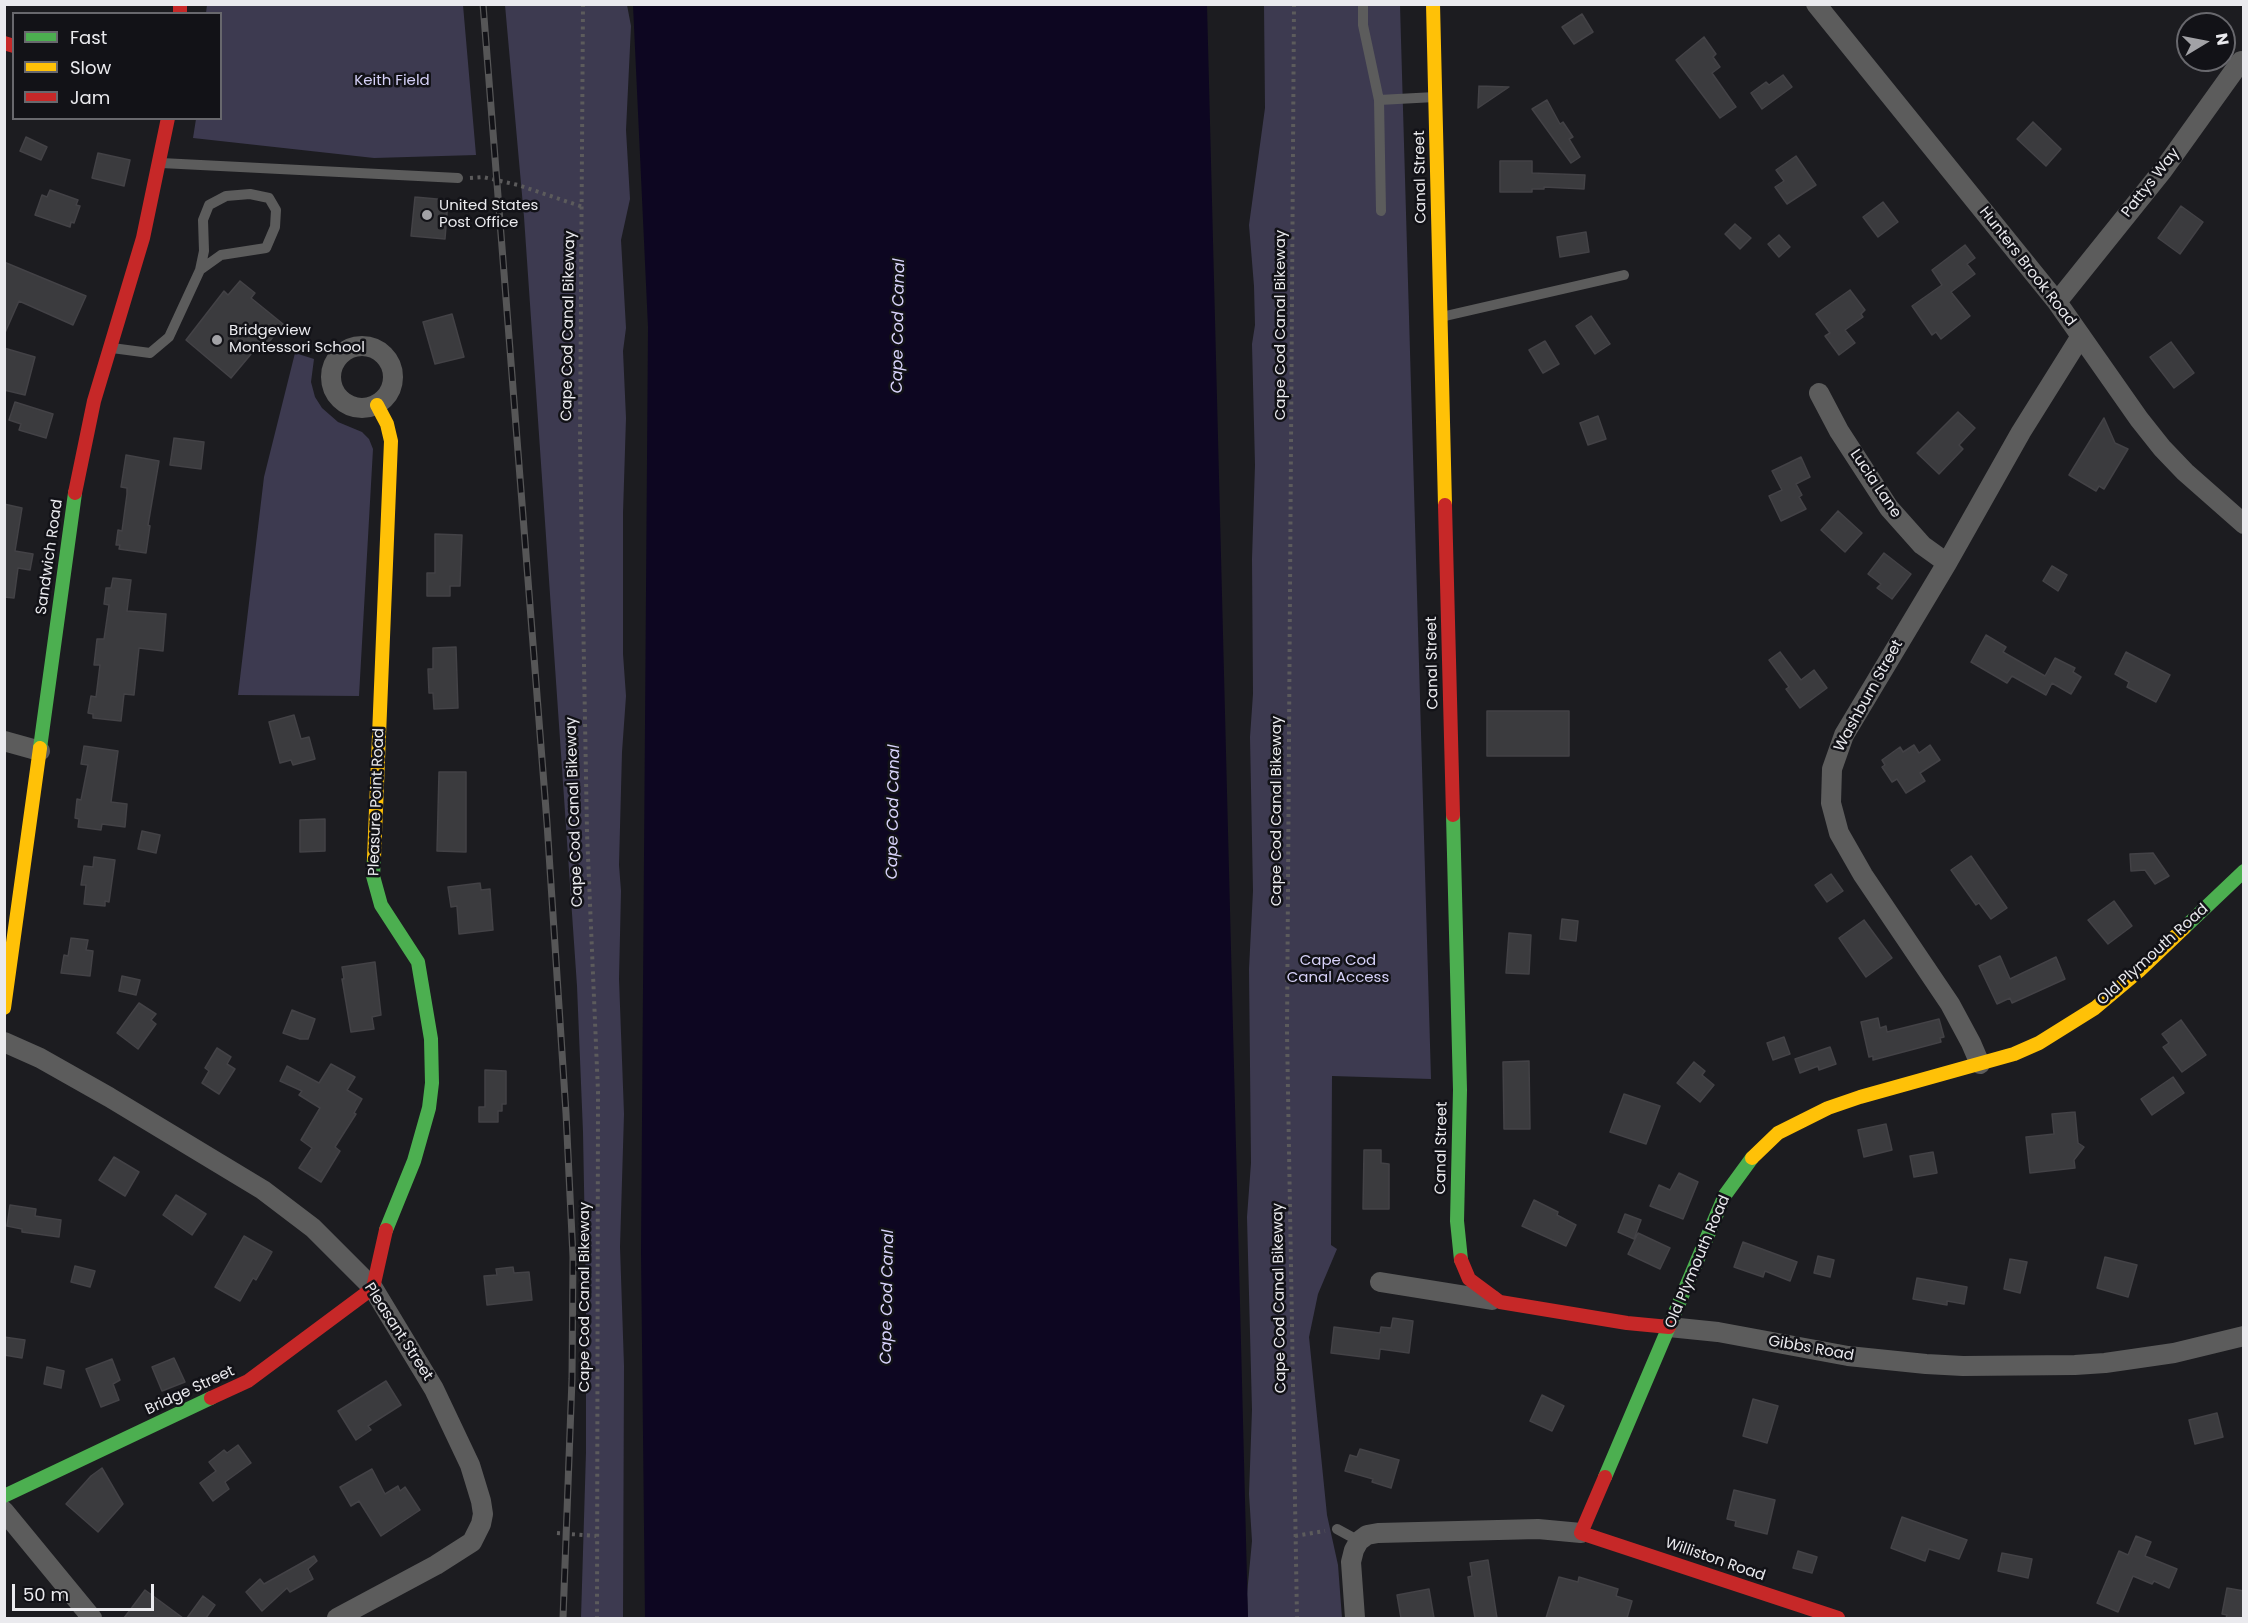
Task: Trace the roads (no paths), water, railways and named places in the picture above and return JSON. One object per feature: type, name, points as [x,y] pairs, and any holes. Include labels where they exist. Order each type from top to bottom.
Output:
[{"type":"street","name":"Canal Street","points":[[1433,4],[1460,1090],[1458,1243],[1461,1262],[1469,1279],[1500,1302]]},
{"type":"street","name":"Hunters Brook Road","points":[[1816,4],[2057,302],[2163,448],[2185,472],[2244,524]]},
{"type":"street","name":"Pattys Way","points":[[2057,302],[2163,170],[2241,61]]},
{"type":"street","name":"Sandwich Road","points":[[4,1008],[74,499],[90,420],[109,347],[143,238],[168,120]]},
{"type":"street","name":"Washburn Street","points":[[1980,1064],[1962,1024],[1849,852],[1839,833],[1831,803],[1832,769],[1844,735],[1947,563],[2021,432],[2081,336]]},
{"type":"street","name":"Lucia Lane","points":[[1819,393],[1839,430],[1889,508],[1922,545],[1947,563]]},
{"type":"street","name":"Pleasure Point Road","points":[[373,1288],[387,1226],[414,1161],[429,1108],[432,1083],[430,1040],[422,973],[418,962],[381,905],[373,876],[391,441],[387,424],[377,405]]},
{"type":"street","points":[[4,741],[40,751]]},
{"type":"street","name":"Old Plymouth Road","points":[[1581,1533],[1725,1195],[1757,1152],[1771,1139],[1801,1120],[1828,1108],[1980,1064],[2039,1043],[2067,1027],[2095,1008],[2139,971],[2244,871]]},
{"type":"street","name":"Pleasant Street","points":[[4,1042],[40,1058],[99,1092],[263,1191],[313,1228],[373,1288],[434,1389],[470,1465],[483,1514],[481,1524],[472,1542],[436,1565],[337,1618]]},
{"type":"street","name":"Gibbs Road","points":[[1380,1282],[1628,1323],[1718,1332],[1848,1356],[1926,1364],[1964,1366],[2105,1363],[2174,1353],[2244,1336]]},
{"type":"street","name":"Bridge Street","points":[[4,1496],[248,1381],[373,1288]]},
{"type":"street","points":[[4,1511],[92,1618]]},
{"type":"street","points":[[1355,1618],[1351,1562],[1359,1541],[1367,1535],[1538,1528],[1581,1533]]},
{"type":"street","name":"Williston Road","points":[[1581,1533],[1838,1618]]},
{"type":"lane","points":[[1363,4],[1363,25],[1379,100],[1381,212]]},
{"type":"lane","points":[[1379,100],[1435,97]]},
{"type":"lane","points":[[160,163],[458,178]]},
{"type":"lane","points":[[109,347],[150,353],[169,337],[200,270],[204,250],[203,220],[209,205],[226,196],[250,194],[268,198],[276,210],[275,227],[266,248],[221,255],[200,270]]},
{"type":"lane","points":[[1441,317],[1624,275]]},
{"type":"lane","points":[[1337,1529],[1359,1541]]},
{"type":"water","name":"Cape Cod Canal","points":[[633,5],[1207,5],[1248,1618],[645,1618],[641,1252],[648,327]]},
{"type":"railway","points":[[483,4],[547,823],[566,1113],[573,1257],[572,1379],[563,1618]]},
{"type":"place","name":"United States Post Office","points":[[427,215]]},
{"type":"place","name":"Bridgeview Montessori School","points":[[217,340]]},
{"type":"park label","name":"Keith Field","points":[[392,81]]},
{"type":"park label","name":"Cape Cod Canal Access","points":[[1338,970]]}]
